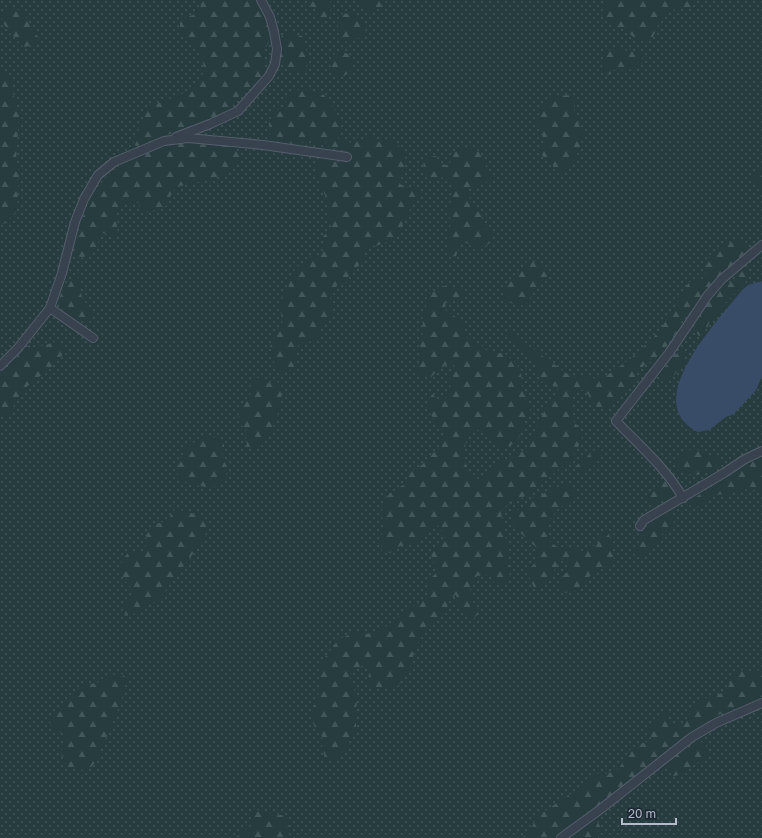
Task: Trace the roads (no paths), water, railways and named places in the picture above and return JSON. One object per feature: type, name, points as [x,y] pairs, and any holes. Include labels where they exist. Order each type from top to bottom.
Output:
[{"type":"lane","points":[[0,366],[18,348],[50,308],[62,273],[75,222],[84,199],[98,175],[114,162],[210,124],[238,110],[269,76],[275,64],[277,49],[270,17],[261,0]]},
{"type":"lane","points":[[164,142],[188,138],[217,140],[347,157]]},
{"type":"lane","points":[[683,498],[662,469],[616,421],[669,353],[708,295],[722,279],[762,245]]},
{"type":"lane","points":[[50,308],[93,338]]},
{"type":"lane","points":[[640,526],[644,520],[683,498],[745,459],[762,451]]},
{"type":"lane","points":[[561,838],[602,808],[692,737],[716,723],[762,703]]},
{"type":"water","points":[[762,282],[762,377],[756,390],[734,414],[726,417],[709,430],[698,432],[682,419],[676,401],[679,382],[689,361],[702,340],[717,321],[742,290],[748,285]]}]
